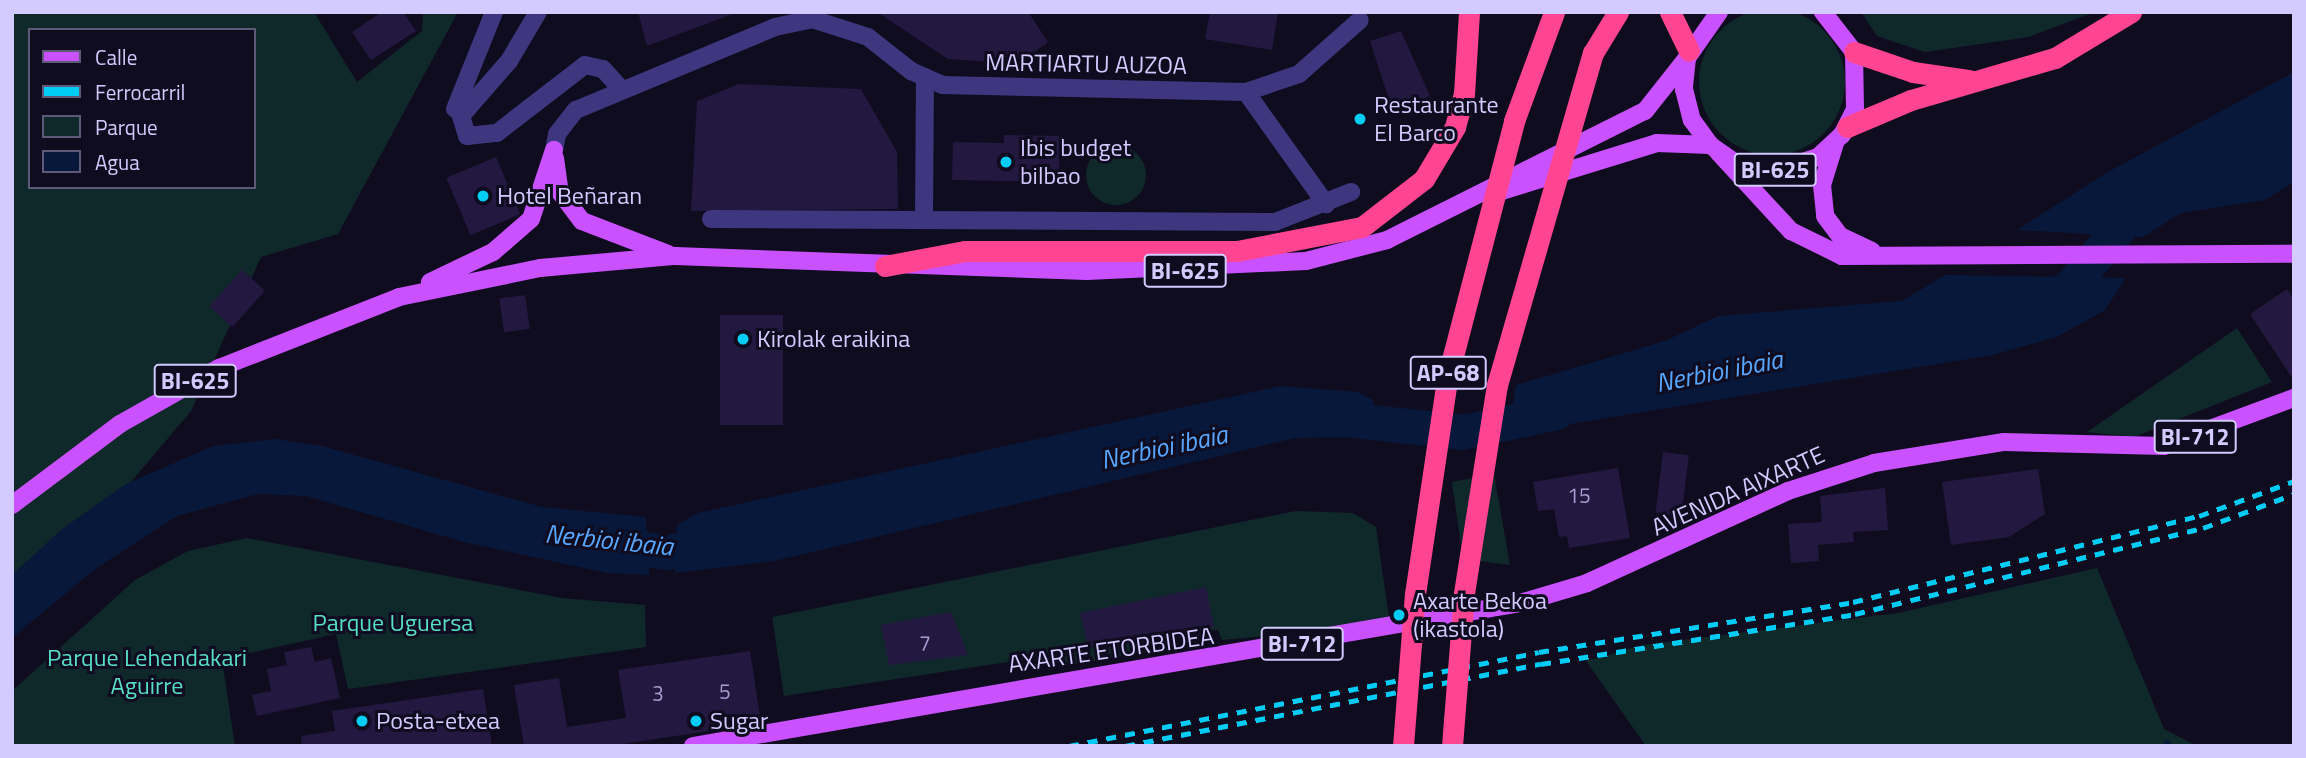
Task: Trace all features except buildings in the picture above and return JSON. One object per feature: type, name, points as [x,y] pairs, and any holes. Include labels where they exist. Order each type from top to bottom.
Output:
[{"type":"highway","points":[[885,266],[965,251],[1237,251],[1362,227],[1402,201],[1440,156],[1464,94],[1469,12]]},
{"type":"highway","name":"AP-68","points":[[1403,746],[1415,594],[1447,379],[1510,134],[1554,12]]},
{"type":"highway","name":"AP-68","points":[[1451,746],[1464,593],[1497,386],[1593,52],[1607,12]]},
{"type":"highway","points":[[1593,52],[1618,12]]},
{"type":"highway","points":[[1670,12],[1688,55]]},
{"type":"highway","points":[[1841,135],[1978,81],[2055,58],[2131,12]]},
{"type":"highway","points":[[1854,52],[1913,72],[1978,81]]},
{"type":"main road","name":"BI-625","points":[[12,505],[120,424],[208,374],[328,321],[399,298],[540,268],[675,256],[885,266],[1265,267],[1387,240],[1472,200],[1645,111],[1719,12]]},
{"type":"main road","name":"BI-625","points":[[1824,12],[1854,52],[1859,90],[1822,185],[1825,216],[1851,244],[1896,256]]},
{"type":"main road","name":"BI-625","points":[[1688,55],[1686,105],[1714,149],[1815,248],[1842,256],[2294,254]]},
{"type":"main road","name":"BI-625","points":[[1472,200],[1639,146],[1679,141],[1714,149],[1736,163],[1778,170],[1818,157],[1841,135]]},
{"type":"main road","points":[[554,150],[560,192],[582,221],[675,256]]},
{"type":"main road","points":[[399,298],[511,240],[531,219],[554,150]]},
{"type":"main road","name":"AVENIDA AIXARTE","points":[[1535,599],[1619,570],[1834,474],[2004,442],[2091,447],[2164,446],[2294,398]]},
{"type":"main road","name":"AXARTE ETORBIDEA","points":[[693,746],[738,742],[982,693],[1263,653],[1535,599]]},
{"type":"street","points":[[494,12],[469,86],[451,114],[473,138],[497,133],[585,65],[603,69],[622,90]]},
{"type":"street","points":[[459,122],[538,12]]},
{"type":"street","name":"MARTIARTU AUZOA","points":[[554,150],[557,134],[576,110],[622,90],[812,19],[868,37],[925,78],[942,85],[1246,92],[1299,74],[1360,20]]},
{"type":"street","points":[[924,218],[925,78]]},
{"type":"street","points":[[1246,92],[1326,204]]},
{"type":"street","points":[[711,219],[924,218],[1275,222],[1351,192]]},
{"type":"green space","points":[[1772,9],[1800,15],[1823,31],[1839,54],[1845,82],[1839,110],[1823,133],[1800,149],[1772,155],[1744,149],[1721,133],[1705,110],[1699,82],[1705,54],[1721,31],[1744,15]]},
{"type":"green space","points":[[12,12],[314,12],[357,82],[422,31],[423,12],[458,12],[338,234],[261,257],[191,411],[12,623]]},
{"type":"green space","points":[[1861,12],[2095,12],[2029,37],[1925,52],[1877,36]]},
{"type":"green space","points":[[1116,145],[1133,150],[1141,158],[1146,175],[1141,192],[1133,200],[1116,205],[1099,200],[1091,192],[1086,175],[1091,158],[1099,150]]},
{"type":"green space","points":[[2237,328],[2272,382],[2134,437],[2087,432]]},
{"type":"green space","points":[[1494,474],[1510,565],[1463,559],[1452,482]]},
{"type":"green space","points":[[1296,511],[1353,513],[1376,527],[1390,624],[1222,640],[1218,630],[1203,630],[1151,643],[1153,651],[1063,666],[1061,654],[784,696],[772,617]]},
{"type":"green space","points":[[247,538],[562,598],[645,605],[646,647],[348,689],[336,634],[222,659],[235,746],[12,746],[12,691],[135,580],[188,551]]},
{"type":"green space","points":[[2097,568],[2164,729],[2197,746],[1646,746],[1586,661],[1643,645],[1898,613]]},
{"type":"water","points":[[2294,72],[2294,182],[2265,200],[2181,213],[2143,237],[2017,230],[2106,173]]},
{"type":"water","points":[[1945,275],[2126,278],[2105,310],[2057,337],[1992,355],[1508,434],[1516,385],[1665,341],[1718,316],[1902,301]]},
{"type":"water","points":[[1281,386],[1358,392],[1373,400],[1372,437],[1295,438],[774,561],[675,573],[677,525],[698,513]]},
{"type":"water","points":[[275,439],[322,446],[542,507],[646,517],[649,575],[607,573],[464,542],[306,496],[258,494],[177,516],[95,569],[12,638],[12,575],[62,529],[126,484],[213,446]]},
{"type":"waterway","name":"Nerbioi ibaia","points":[[2039,300],[2068,289],[2142,200]]},
{"type":"waterway","name":"Nerbioi ibaia","points":[[1325,417],[1462,432],[1557,412]]},
{"type":"waterway","name":"Nerbioi ibaia","points":[[602,543],[666,552],[723,542]]},
{"type":"waterway","points":[[2167,743],[2170,746]]},
{"type":"railway","points":[[1069,746],[1539,652],[1853,602],[2199,516],[2294,481]]},
{"type":"railway","points":[[1125,746],[1541,664],[1855,614],[2203,528],[2294,494]]},
{"type":"place","name":"Restaurante El Barco","points":[[1360,119]]},
{"type":"place","name":"Ibis budget bilbao","points":[[1006,162]]},
{"type":"place","name":"Hotel Beñaran","points":[[483,196]]},
{"type":"place","name":"Kirolak eraikina","points":[[743,339]]},
{"type":"place","name":"Axarte Bekoa (ikastola)","points":[[1399,615]]},
{"type":"place","name":"Posta-etxea","points":[[362,721]]},
{"type":"place","name":"Sugar","points":[[696,721]]},
{"type":"park label","name":"Parque Uguersa","points":[[393,623]]},
{"type":"park label","name":"Parque Lehendakari Aguirre","points":[[147,672]]}]
